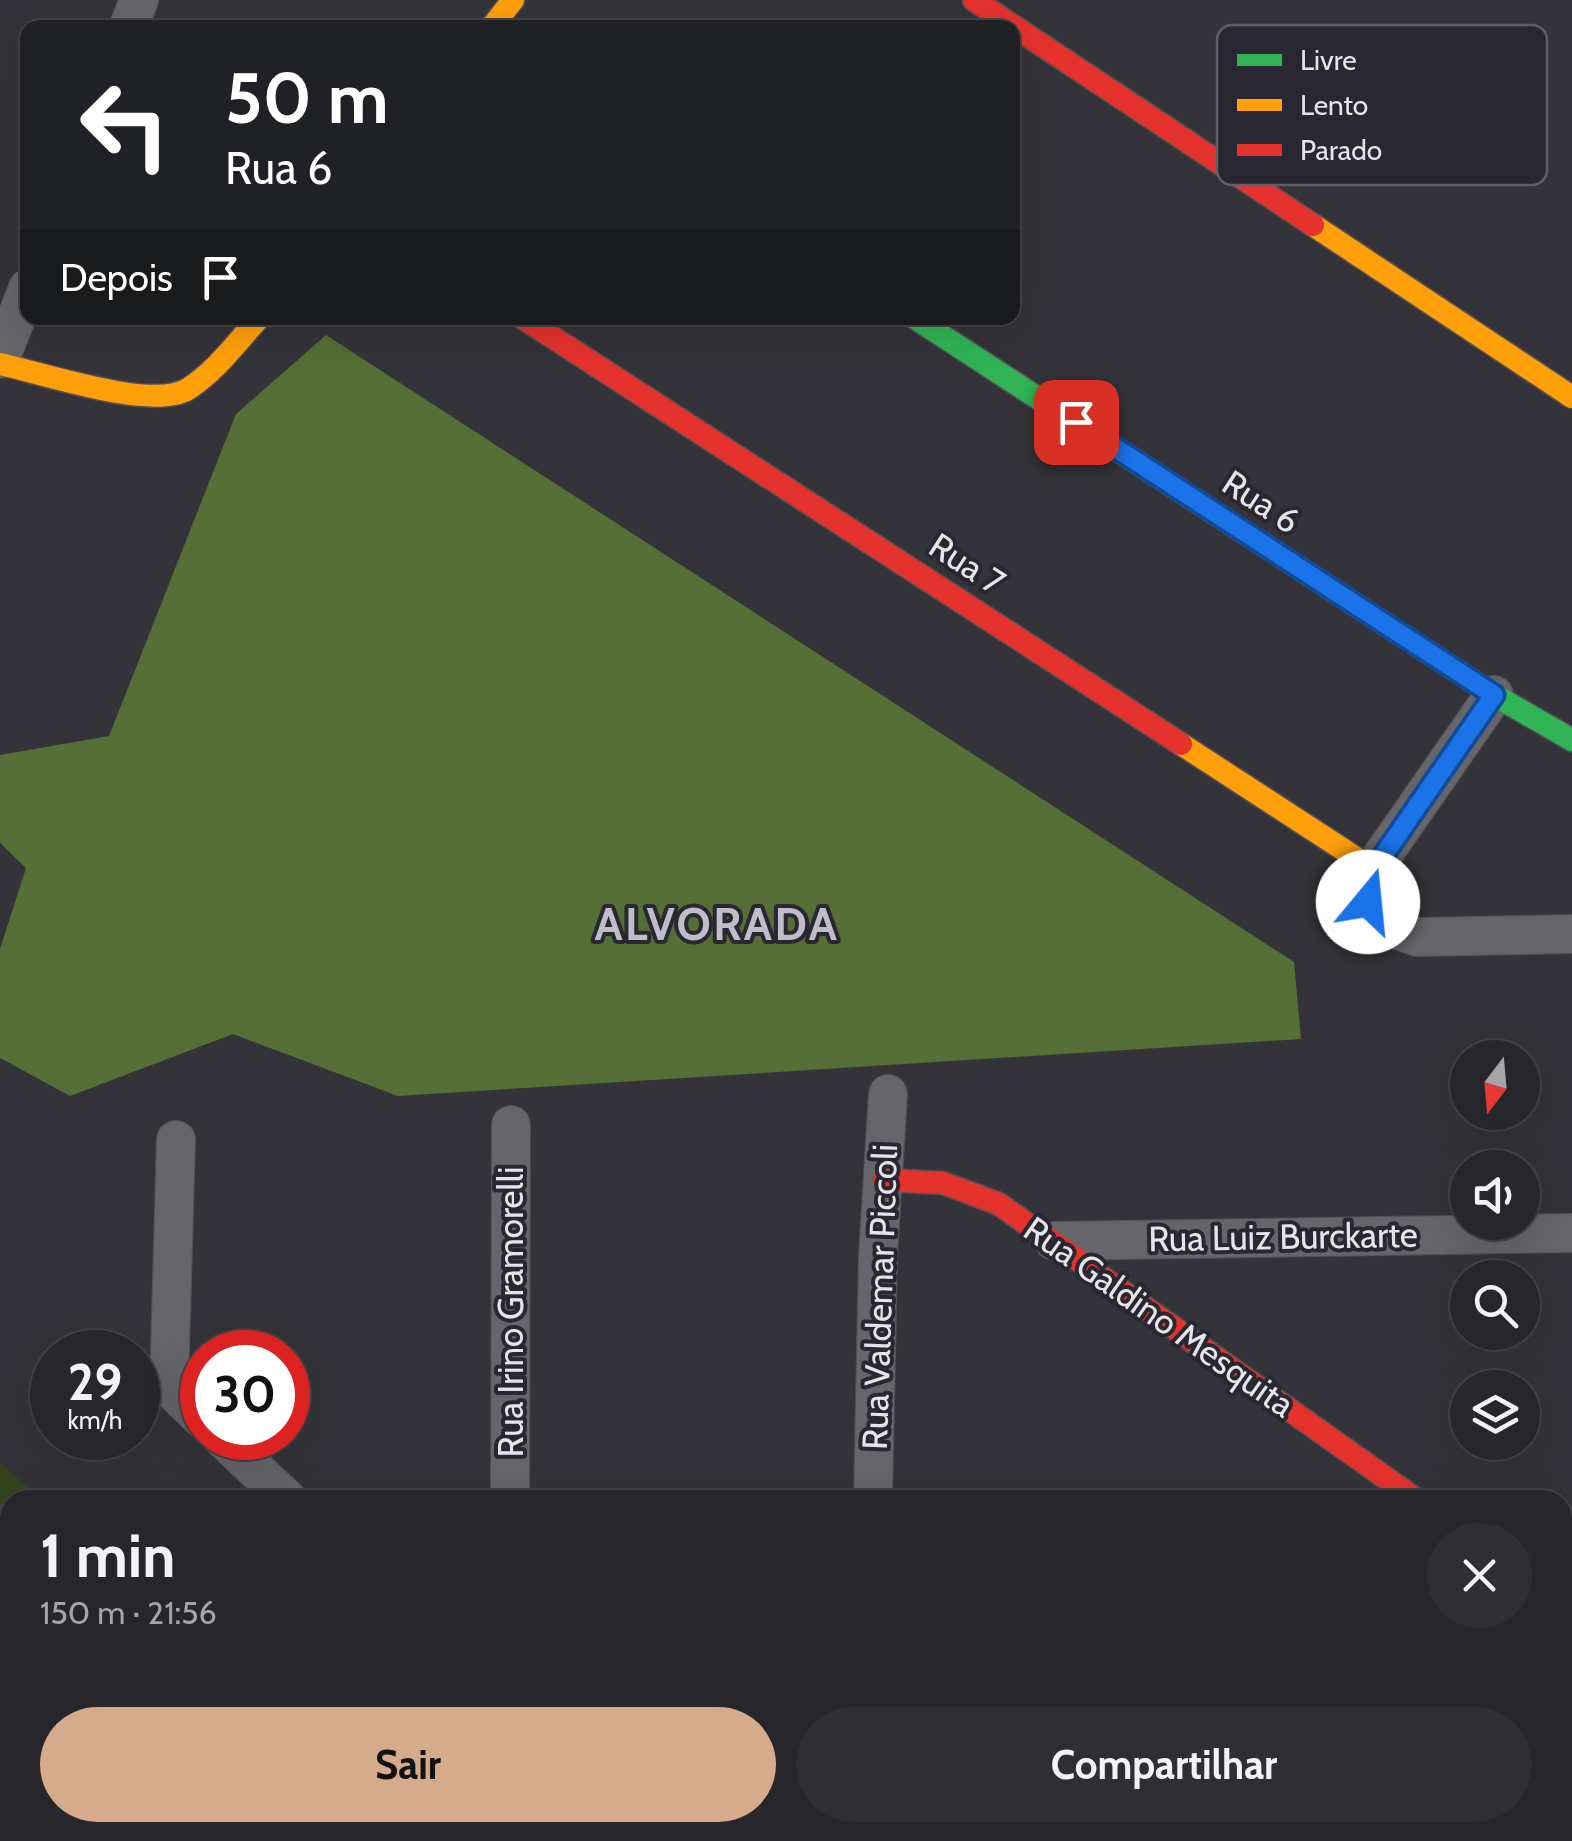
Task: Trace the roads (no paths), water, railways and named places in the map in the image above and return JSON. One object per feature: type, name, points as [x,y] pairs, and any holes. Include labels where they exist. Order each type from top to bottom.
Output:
[{"type":"street","points":[[497,20],[513,0]]},
{"type":"street","points":[[974,0],[1004,20]]},
{"type":"street","points":[[1020,31],[1217,161]]},
{"type":"street","points":[[1253,185],[1572,397]]},
{"type":"street","points":[[20,309],[0,361],[155,398],[185,391],[213,369],[253,325]]},
{"type":"street","name":"Rua 7","points":[[534,325],[1374,869]]},
{"type":"street","name":"Rua 6","points":[[926,325],[1494,695],[1572,740]]},
{"type":"street","points":[[1494,695],[1374,869],[1368,902],[1389,927],[1417,936],[1572,934]]},
{"type":"street","name":"Rua Valdemar Piccoli","points":[[873,1490],[878,1256],[888,1094]]},
{"type":"street","name":"Rua Irino Gramorelli","points":[[510,1490],[511,1125]]},
{"type":"street","points":[[176,1140],[169,1388],[180,1398]]},
{"type":"street","name":"Rua Galdino Mesquita","points":[[884,1180],[936,1179],[965,1187],[1054,1240],[1402,1490]]},
{"type":"street","name":"Rua Luiz Burckarte","points":[[1054,1240],[1572,1233]]},
{"type":"street","points":[[245,1460],[277,1490]]},
{"type":"district","name":"ALVORADA","points":[[717,924]]}]
